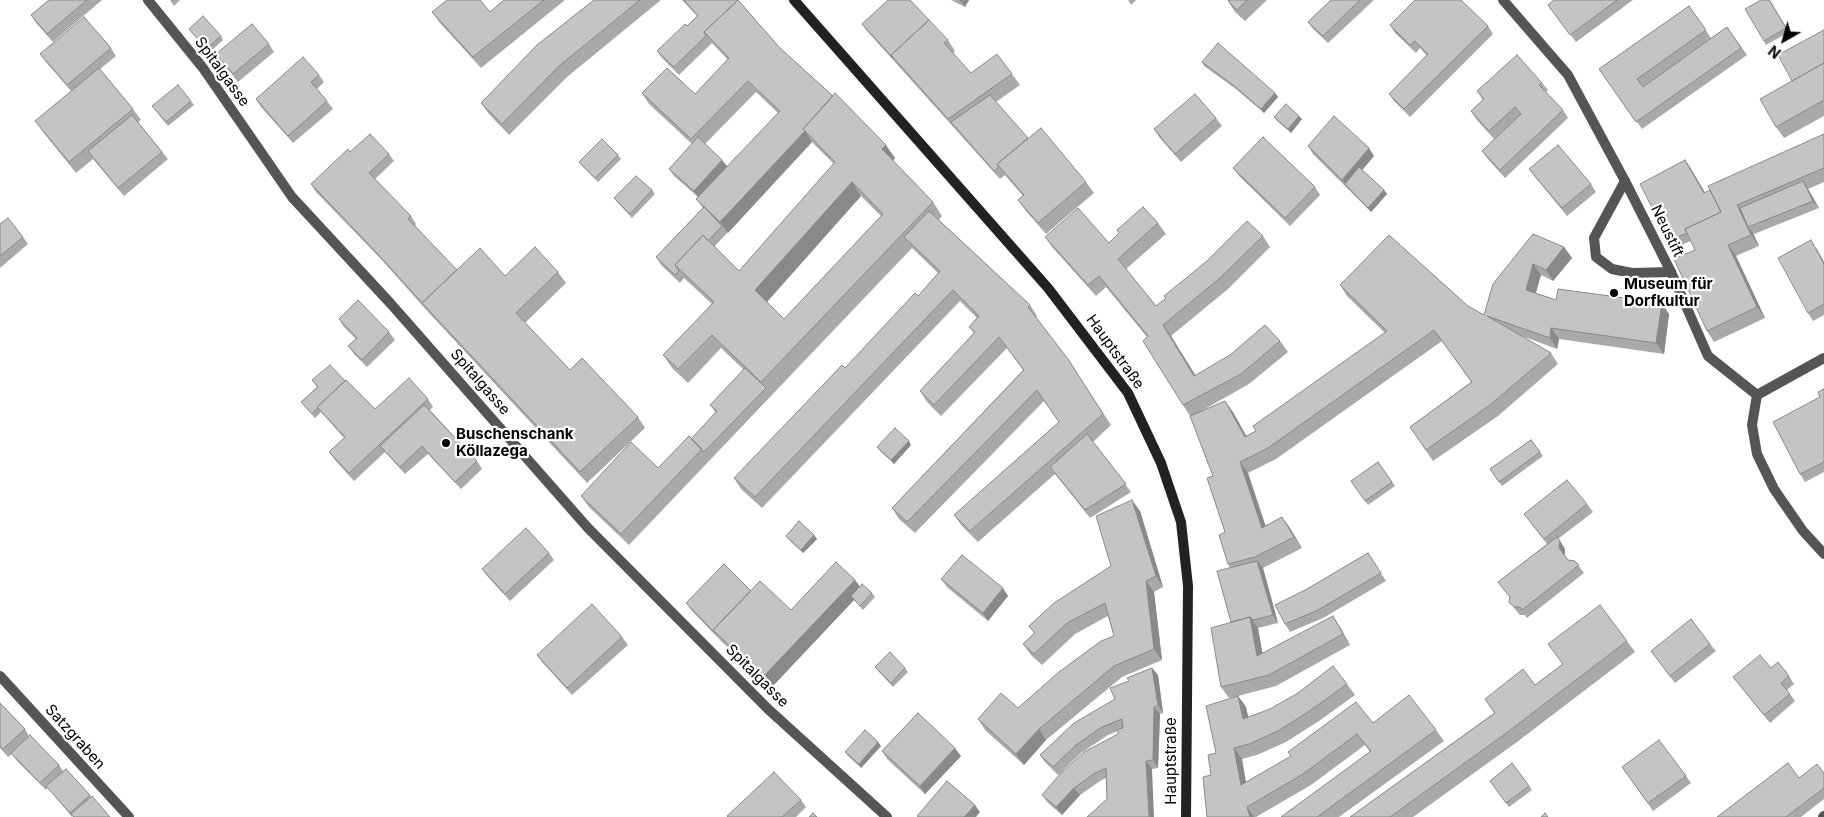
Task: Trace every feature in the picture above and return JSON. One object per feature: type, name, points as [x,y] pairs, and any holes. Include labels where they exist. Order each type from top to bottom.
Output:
[{"type":"main road","name":"Hauptstraße","points":[[794,0],[1048,288],[1128,393],[1161,463],[1181,522],[1188,586],[1186,817]]},
{"type":"street","name":"Spitalgasse","points":[[148,0],[203,68],[292,197],[391,304],[588,528],[768,709],[887,817]]},
{"type":"street","name":"Neustift","points":[[1503,0],[1568,75],[1625,180],[1671,272],[1708,356],[1757,395]]},
{"type":"street","points":[[1625,180],[1594,238],[1596,256],[1612,269],[1632,273],[1671,272]]},
{"type":"street","points":[[1824,358],[1757,395],[1752,425],[1757,454],[1774,488],[1803,530],[1824,554]]},
{"type":"street","name":"Satzgraben","points":[[0,676],[129,817]]},
{"type":"building","points":[[49,0],[87,0],[47,34],[31,15]]},
{"type":"building","points":[[447,0],[480,0],[490,12],[504,0],[544,0],[473,57],[432,12]]},
{"type":"building","points":[[594,0],[640,0],[559,66],[502,124],[481,103],[537,45]]},
{"type":"building","points":[[684,0],[738,0],[704,32],[706,36],[674,67],[657,51],[685,24],[687,26],[698,16]]},
{"type":"building","points":[[738,0],[780,48],[833,96],[803,129],[805,131],[720,222],[696,199],[780,111],[748,81],[691,139],[642,93],[667,68],[695,94],[729,58],[704,32]]},
{"type":"building","points":[[888,0],[910,0],[929,20],[891,55],[893,58],[862,24]]},
{"type":"building","points":[[1229,0],[1247,0],[1237,10]]},
{"type":"building","points":[[1331,0],[1360,0],[1323,36],[1308,22]]},
{"type":"building","points":[[1415,0],[1461,0],[1488,26],[1404,109],[1389,94],[1428,54],[1415,41],[1410,45],[1390,25]]},
{"type":"building","points":[[1554,0],[1617,0],[1570,35],[1548,5]]},
{"type":"building","points":[[1761,0],[1769,0],[1786,28],[1764,41],[1745,9]]},
{"type":"building","points":[[1689,6],[1706,30],[1637,79],[1643,87],[1727,27],[1741,48],[1636,122],[1599,69]]},
{"type":"building","points":[[203,16],[221,36],[206,49],[189,29]]},
{"type":"building","points":[[84,17],[111,48],[67,85],[40,54]]},
{"type":"building","points":[[929,20],[948,40],[944,43],[971,73],[997,54],[1012,74],[948,119],[891,55]]},
{"type":"building","points":[[252,24],[269,44],[233,74],[216,54]]},
{"type":"building","points":[[1824,30],[1824,63],[1792,81],[1778,55]]},
{"type":"building","points":[[1218,43],[1275,93],[1261,109],[1202,62]]},
{"type":"building","points":[[1517,55],[1542,83],[1539,85],[1563,110],[1500,170],[1482,151],[1521,114],[1515,107],[1489,131],[1471,111],[1484,99],[1477,91]]},
{"type":"building","points":[[303,57],[319,75],[311,82],[327,101],[288,136],[256,99]]},
{"type":"building","points":[[1824,63],[1824,100],[1776,127],[1760,99]]},
{"type":"building","points":[[99,68],[133,109],[69,162],[35,121]]},
{"type":"building","points":[[178,85],[191,101],[166,122],[152,106]]},
{"type":"building","points":[[835,93],[886,145],[882,149],[933,202],[761,382],[712,335],[678,369],[663,355],[714,302],[675,265],[703,235],[739,271],[835,162],[803,129]],"holes":[[[852,182],[883,214],[784,319],[755,290]]]},
{"type":"building","points":[[1195,94],[1216,118],[1175,154],[1154,129]]},
{"type":"building","points":[[990,95],[1028,138],[997,164],[999,167],[994,171],[951,122]]},
{"type":"building","points":[[1286,104],[1299,116],[1288,129],[1274,117]]},
{"type":"building","points":[[132,115],[162,152],[118,188],[88,151]]},
{"type":"building","points":[[1334,116],[1369,148],[1342,180],[1308,146]]},
{"type":"building","points":[[1041,128],[1086,182],[1038,223],[1018,200],[1024,195],[997,164]]},
{"type":"building","points":[[370,134],[389,154],[369,173],[411,216],[408,219],[457,270],[422,303],[311,184],[348,149],[350,152]]},
{"type":"building","points":[[1824,134],[1824,168],[1737,205],[1751,235],[1728,245],[1757,307],[1707,331],[1674,259],[1695,250],[1685,229],[1721,212],[1708,186]]},
{"type":"building","points":[[698,137],[722,160],[694,191],[669,169]]},
{"type":"building","points":[[1263,137],[1315,187],[1285,218],[1233,168]]},
{"type":"building","points":[[602,139],[618,155],[595,178],[579,162]]},
{"type":"building","points":[[1558,145],[1591,184],[1562,208],[1529,169]]},
{"type":"building","points":[[1685,160],[1704,193],[1710,190],[1721,212],[1685,229],[1687,233],[1669,241],[1640,184]]},
{"type":"building","points":[[1359,167],[1384,190],[1368,208],[1345,184]]},
{"type":"building","points":[[636,176],[652,190],[630,214],[614,198]]},
{"type":"building","points":[[1803,181],[1813,201],[1748,227],[1740,208]]},
{"type":"building","points":[[704,207],[722,226],[708,241],[703,235],[675,265],[679,271],[675,275],[656,257]]},
{"type":"building","points":[[1143,207],[1158,223],[1118,259],[1156,306],[1166,298],[1164,296],[1207,261],[1247,221],[1263,236],[1220,278],[1163,325],[1194,376],[1230,355],[1265,325],[1280,341],[1241,374],[1183,405],[1143,341],[1148,336],[1099,276],[1088,285],[1045,237],[1078,208],[1109,243],[1119,233],[1117,230]]},
{"type":"building","points":[[929,211],[1030,305],[1028,307],[1068,359],[1103,414],[970,531],[954,515],[1059,422],[1037,390],[907,522],[892,508],[1024,370],[999,337],[934,405],[920,391],[975,332],[969,327],[979,316],[953,290],[755,497],[734,478],[842,365],[845,368],[915,293],[918,296],[940,271],[904,237]]},
{"type":"building","points":[[8,218],[23,237],[0,256],[0,224]]},
{"type":"building","points":[[1533,234],[1564,247],[1546,270],[1533,264],[1526,290],[1556,300],[1558,289],[1662,303],[1656,343],[1551,328],[1550,338],[1487,316],[1551,353],[1490,405],[1426,450],[1410,427],[1472,382],[1434,330],[1268,448],[1240,462],[1262,528],[1282,517],[1294,537],[1255,557],[1228,564],[1219,535],[1225,532],[1207,478],[1213,476],[1190,416],[1225,401],[1245,437],[1256,431],[1253,426],[1387,331],[1340,285],[1389,235],[1468,306],[1484,315],[1493,284]]},
{"type":"building","points":[[1811,240],[1824,264],[1824,304],[1808,313],[1778,258]]},
{"type":"building","points":[[535,247],[558,272],[516,313],[570,370],[582,358],[638,417],[580,472],[422,303],[480,248],[505,276]]},
{"type":"building","points":[[358,300],[389,332],[362,360],[348,346],[357,338],[339,319]]},
{"type":"building","points":[[330,365],[345,381],[312,414],[301,402],[318,387],[312,380]]},
{"type":"building","points":[[745,368],[766,388],[704,452],[691,439],[717,411],[710,405]]},
{"type":"building","points":[[409,378],[428,399],[349,473],[329,452],[345,437],[317,407],[346,380],[375,409]]},
{"type":"building","points":[[1824,389],[1824,462],[1800,474],[1773,422],[1820,397],[1818,392]]},
{"type":"building","points":[[424,405],[477,461],[455,482],[422,446],[400,467],[380,446]]},
{"type":"building","points":[[895,428],[909,441],[891,460],[877,447]]},
{"type":"building","points":[[1087,434],[1126,484],[1085,510],[1050,467]]},
{"type":"building","points":[[689,436],[702,449],[621,534],[581,496],[631,442],[658,468]]},
{"type":"building","points":[[1531,440],[1540,452],[1499,482],[1490,469]]},
{"type":"building","points":[[1378,462],[1392,482],[1365,501],[1351,481]]},
{"type":"building","points":[[1567,480],[1587,504],[1544,539],[1524,514]]},
{"type":"building","points":[[1132,500],[1156,576],[1146,581],[1154,649],[1114,666],[1039,729],[1016,754],[978,719],[1001,693],[1018,708],[1059,672],[1101,641],[1114,636],[1105,603],[1067,623],[1034,654],[1023,644],[1035,633],[1029,626],[1054,603],[1111,566],[1096,516]]},
{"type":"building","points":[[799,521],[814,535],[801,550],[786,536]]},
{"type":"building","points":[[526,528],[549,553],[505,594],[482,569]]},
{"type":"building","points":[[1557,537],[1560,541],[1559,548],[1568,560],[1575,561],[1579,565],[1522,610],[1520,607],[1514,607],[1509,602],[1510,597],[1498,582]]},
{"type":"building","points":[[1368,553],[1381,573],[1318,610],[1285,624],[1275,605],[1307,589]]},
{"type":"building","points":[[962,555],[1003,588],[983,613],[941,579]]},
{"type":"building","points":[[1257,561],[1273,615],[1253,620],[1250,617],[1231,622],[1217,571]]},
{"type":"building","points":[[836,562],[855,580],[763,677],[713,630],[760,581],[791,610]]},
{"type":"building","points":[[724,564],[751,591],[713,630],[716,634],[686,603]]},
{"type":"building","points":[[862,584],[872,593],[860,606],[851,596]]},
{"type":"building","points":[[592,604],[622,637],[567,688],[537,655]]},
{"type":"building","points":[[1600,605],[1627,641],[1509,731],[1390,817],[1350,817],[1495,713],[1485,699],[1523,669],[1535,685],[1563,664],[1548,644]]},
{"type":"building","points":[[1333,616],[1343,634],[1269,675],[1221,687],[1211,628],[1250,617],[1257,656]]},
{"type":"building","points":[[1691,619],[1710,644],[1670,676],[1651,651]]},
{"type":"building","points":[[890,652],[905,668],[891,683],[875,667]]},
{"type":"building","points":[[1760,655],[1771,668],[1778,662],[1789,676],[1781,683],[1790,694],[1764,715],[1733,677]]},
{"type":"building","points":[[1333,666],[1347,684],[1278,731],[1249,744],[1234,748],[1241,785],[1291,756],[1288,752],[1356,702],[1373,723],[1409,695],[1436,730],[1317,817],[1281,817],[1371,751],[1357,734],[1303,774],[1247,807],[1250,817],[1207,817],[1203,777],[1211,775],[1208,755],[1216,753],[1206,706],[1238,696],[1243,719],[1270,709],[1298,693]]},
{"type":"building","points":[[1152,668],[1158,705],[1154,707],[1153,760],[1146,761],[1149,817],[1087,817],[1107,799],[1106,768],[1095,773],[1074,788],[1056,807],[1042,795],[1061,773],[1084,752],[1118,734],[1118,729],[1123,728],[1122,719],[1102,727],[1076,745],[1053,767],[1040,755],[1074,723],[1115,699],[1110,688],[1129,681],[1127,678]]},
{"type":"building","points":[[0,703],[25,729],[3,749],[0,746]]},
{"type":"building","points":[[918,713],[955,748],[920,786],[882,751]]},
{"type":"building","points":[[865,730],[878,742],[859,764],[845,752]]},
{"type":"building","points":[[30,735],[59,765],[40,783],[11,753]]},
{"type":"building","points":[[1659,740],[1686,776],[1648,803],[1622,767]]},
{"type":"building","points":[[1512,763],[1529,786],[1506,803],[1490,781]]},
{"type":"building","points":[[1788,763],[1799,778],[1817,764],[1824,773],[1824,788],[1786,817],[1717,817]]},
{"type":"building","points":[[66,769],[90,795],[70,813],[46,786]]},
{"type":"building","points":[[774,772],[801,800],[782,817],[727,816]]},
{"type":"building","points":[[947,781],[975,805],[964,817],[917,816]]},
{"type":"building","points":[[92,796],[110,817],[74,817],[71,814]]},
{"type":"building","points":[[813,813],[817,817],[809,817]]},
{"type":"place","name":"Museum für Dorfkultur","points":[[1614,293]]},
{"type":"place","name":"Buschenschank Köllazega","points":[[446,443]]}]
